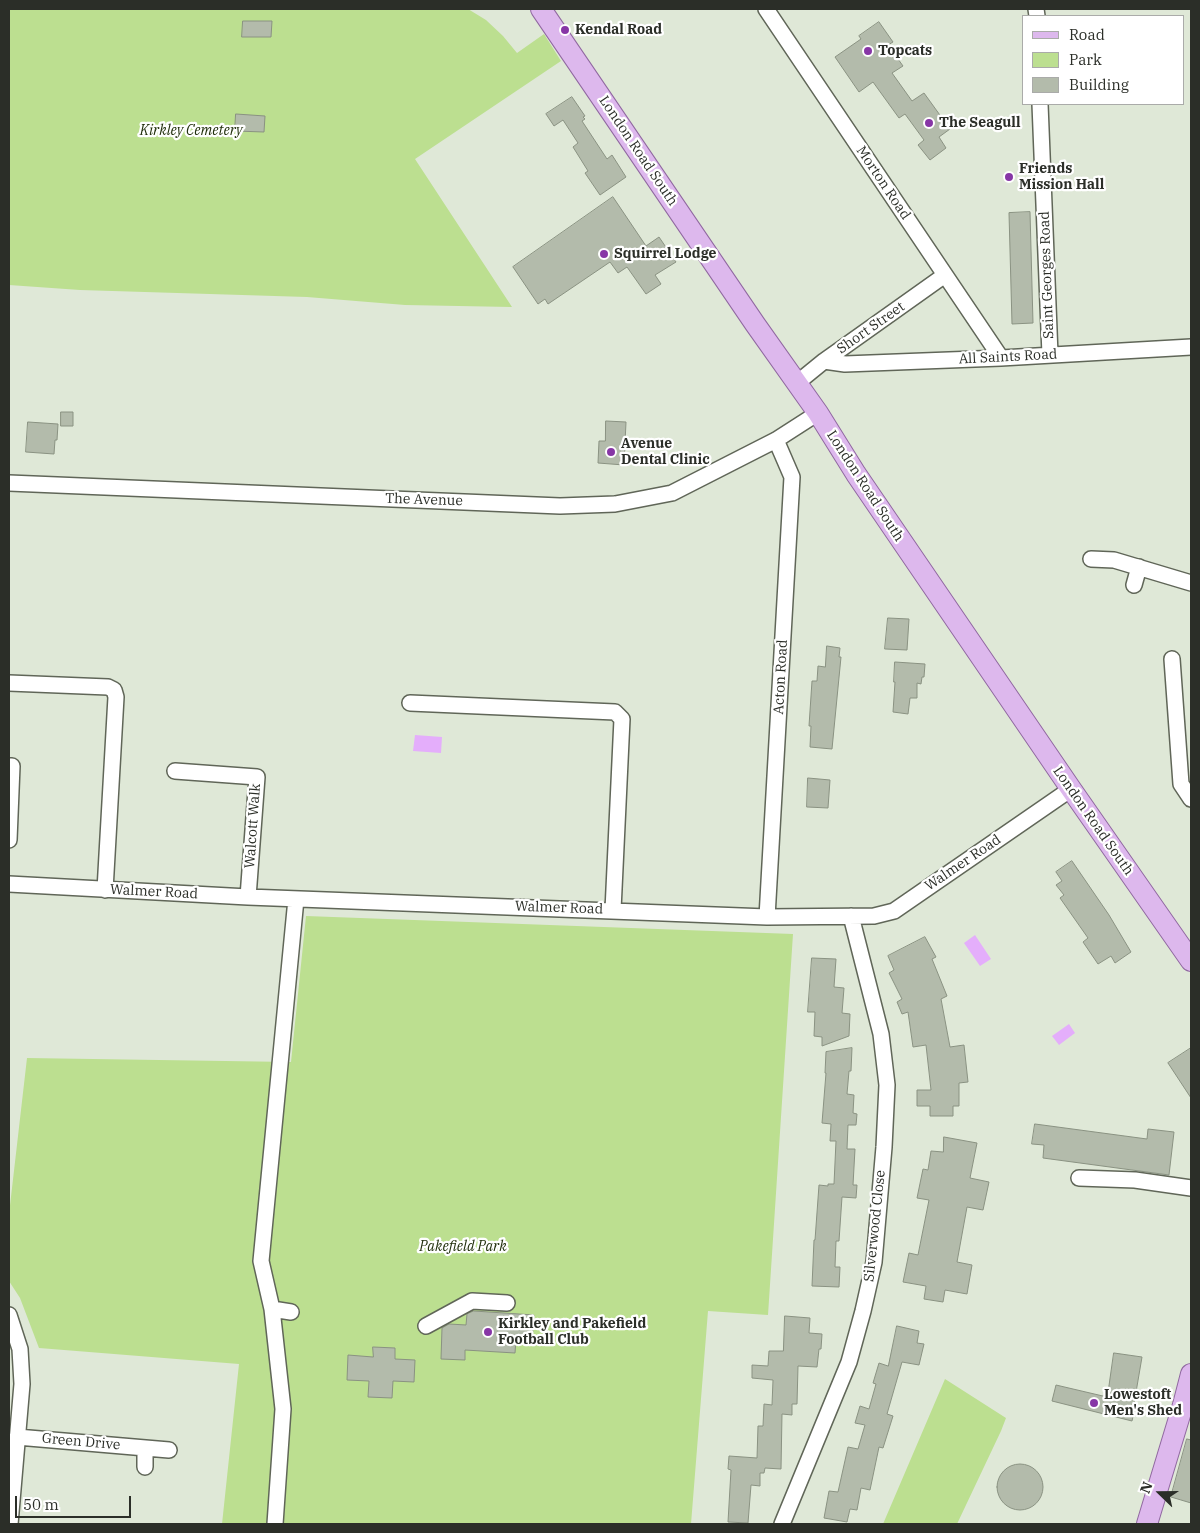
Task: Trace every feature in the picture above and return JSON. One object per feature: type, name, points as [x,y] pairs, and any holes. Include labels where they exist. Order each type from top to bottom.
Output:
[{"type":"main road","name":"London Road South","points":[[542,9],[755,324],[818,413],[856,474],[1191,961]]},
{"type":"main road","points":[[1152,1523],[1191,1374]]},
{"type":"street","name":"Morton Road","points":[[766,9],[1001,358]]},
{"type":"street","name":"Saint Georges Road","points":[[1040,105],[1050,355]]},
{"type":"street","name":"Short Street","points":[[797,383],[824,361],[946,275]]},
{"type":"street","name":"All Saints Road","points":[[824,361],[845,364],[1001,358],[1191,347]]},
{"type":"street","name":"The Avenue","points":[[9,483],[560,506],[615,504],[672,493],[776,440],[818,413]]},
{"type":"street","name":"Acton Road","points":[[767,917],[792,477],[776,440]]},
{"type":"street","points":[[1091,559],[1114,560],[1191,583]]},
{"type":"street","points":[[1134,585],[1138,567]]},
{"type":"street","points":[[1172,659],[1182,784],[1191,799]]},
{"type":"street","points":[[9,683],[108,687],[114,690],[116,697],[105,890]]},
{"type":"street","points":[[410,703],[615,712],[622,719],[613,910]]},
{"type":"street","points":[[9,766],[12,766],[9,840]]},
{"type":"street","name":"Walcott Walk","points":[[175,771],[257,777],[248,897]]},
{"type":"street","name":"Walmer Road","points":[[9,884],[248,897],[767,917],[874,916],[894,910],[1071,789]]},
{"type":"street","points":[[275,1524],[283,1409],[272,1309],[261,1261],[296,899]]},
{"type":"street","name":"Silverwood Close","points":[[782,1524],[849,1362],[874,1262],[884,1147],[887,1086],[881,1034],[851,916]]},
{"type":"street","points":[[1079,1178],[1135,1180],[1191,1188]]},
{"type":"street","points":[[426,1326],[472,1301],[507,1303]]},
{"type":"street","points":[[272,1309],[291,1312]]},
{"type":"street","points":[[9,1315],[14,1350],[22,1384],[10,1524]]},
{"type":"street","name":"Green Drive","points":[[17,1437],[168,1450]]},
{"type":"street","points":[[145,1448],[145,1467]]},
{"type":"green space","name":"Kirkley Cemetery","points":[[9,9],[468,9],[486,20],[517,53],[544,34],[561,61],[415,159],[512,307],[405,305],[307,297],[80,290],[9,285]]},
{"type":"green space","name":"Pakefield Park","points":[[306,916],[793,934],[768,1315],[708,1311],[691,1524],[222,1524],[239,1364],[39,1348],[20,1298],[9,1281],[9,1214],[27,1058],[291,1062]]},
{"type":"green space","points":[[945,1379],[1006,1418],[1001,1431],[957,1524],[883,1524]]},
{"type":"shaded area","points":[[415,735],[442,737],[441,753],[413,751]]},
{"type":"shaded area","points":[[975,935],[991,959],[980,966],[964,943]]},
{"type":"shaded area","points":[[1069,1024],[1075,1033],[1059,1045],[1052,1036]]},
{"type":"building","points":[[243,21],[272,21],[271,37],[242,37]]},
{"type":"building","points":[[879,22],[893,42],[888,45],[903,66],[892,73],[912,101],[924,93],[950,129],[939,137],[946,148],[930,160],[918,145],[924,140],[905,114],[899,118],[873,82],[859,92],[835,57],[861,39],[859,36]]},
{"type":"building","points":[[572,97],[585,116],[583,117],[585,119],[582,121],[607,159],[612,155],[626,177],[600,195],[585,173],[588,171],[573,147],[578,143],[563,120],[554,126],[546,114]]},
{"type":"building","points":[[236,114],[265,116],[264,132],[235,131]]},
{"type":"building","name":"Squirrel Lodge","points":[[613,197],[646,246],[659,237],[676,262],[655,275],[661,284],[646,294],[627,267],[618,273],[610,262],[548,304],[545,299],[538,304],[513,267]]},
{"type":"building","points":[[1030,212],[1033,323],[1012,324],[1009,213]]},
{"type":"building","points":[[61,412],[73,412],[73,426],[61,426]]},
{"type":"building","name":"Avenue Dental Clinic","points":[[606,421],[626,422],[624,465],[598,463],[599,441],[605,441]]},
{"type":"building","points":[[28,422],[58,424],[54,454],[26,452]]},
{"type":"building","points":[[888,618],[909,619],[907,650],[885,649]]},
{"type":"building","points":[[827,646],[840,648],[839,657],[841,657],[832,749],[810,747],[811,726],[809,726],[812,681],[817,681],[818,666],[825,667]]},
{"type":"building","points":[[895,662],[925,664],[924,677],[922,677],[921,684],[917,683],[917,698],[910,698],[908,714],[893,712]]},
{"type":"building","points":[[808,778],[830,780],[828,808],[807,807]]},
{"type":"building","points":[[1072,861],[1109,915],[1131,952],[1115,963],[1111,956],[1098,964],[1083,942],[1088,938],[1060,898],[1064,895],[1056,885],[1062,881],[1056,872]]},
{"type":"building","points":[[925,937],[936,957],[932,959],[947,996],[941,999],[950,1047],[964,1045],[968,1082],[959,1083],[959,1106],[953,1106],[953,1116],[930,1116],[930,1106],[917,1106],[917,1090],[931,1090],[926,1045],[913,1047],[908,1012],[902,1014],[897,1002],[902,999],[889,973],[894,970],[888,956]]},
{"type":"building","points":[[812,958],[836,959],[834,987],[844,988],[842,1013],[850,1014],[849,1036],[822,1046],[822,1037],[814,1036],[815,1012],[808,1012]]},
{"type":"building","points":[[852,1048],[847,1094],[854,1095],[853,1113],[857,1114],[856,1125],[848,1125],[847,1149],[855,1149],[853,1185],[857,1185],[856,1198],[842,1197],[839,1241],[836,1241],[835,1267],[840,1267],[839,1287],[812,1286],[819,1185],[828,1186],[828,1184],[834,1184],[836,1141],[830,1141],[831,1124],[822,1123],[826,1052]]},
{"type":"building","points":[[1191,1048],[1191,1098],[1168,1063]]},
{"type":"building","points":[[1035,1124],[1147,1139],[1148,1129],[1174,1132],[1169,1175],[1043,1158],[1044,1145],[1032,1144]]},
{"type":"building","points":[[944,1137],[977,1143],[970,1178],[989,1182],[983,1210],[967,1207],[957,1262],[972,1265],[967,1294],[945,1290],[943,1302],[924,1299],[926,1286],[903,1282],[909,1253],[918,1255],[929,1200],[917,1198],[923,1169],[928,1170],[931,1151],[943,1152]]},
{"type":"building","name":"Kirkley and Pakefield Football Club","points":[[474,1311],[534,1315],[532,1342],[516,1340],[515,1353],[465,1350],[465,1360],[441,1359],[442,1328],[449,1324],[466,1325],[467,1314]]},
{"type":"building","points":[[785,1316],[810,1318],[809,1333],[822,1334],[817,1367],[798,1366],[797,1404],[792,1404],[792,1415],[782,1414],[781,1469],[765,1468],[764,1473],[760,1473],[760,1486],[751,1485],[748,1523],[728,1522],[731,1470],[728,1469],[729,1456],[757,1458],[758,1426],[763,1426],[764,1404],[772,1405],[773,1380],[752,1378],[752,1365],[768,1366],[769,1351],[783,1351]]},
{"type":"building","points":[[897,1326],[919,1331],[917,1343],[924,1344],[919,1365],[902,1362],[887,1414],[893,1416],[883,1448],[879,1447],[870,1490],[861,1488],[857,1510],[850,1509],[847,1522],[824,1518],[829,1491],[838,1492],[848,1447],[858,1449],[865,1425],[855,1423],[860,1406],[869,1409],[876,1384],[873,1383],[879,1363],[888,1366]]},
{"type":"building","points":[[373,1347],[395,1348],[395,1359],[415,1360],[414,1382],[393,1381],[392,1398],[368,1397],[369,1381],[347,1380],[348,1355],[373,1357]]},
{"type":"building","points":[[1114,1353],[1142,1357],[1132,1421],[1052,1401],[1056,1385],[1107,1397]]},
{"type":"building","points":[[1187,1439],[1191,1440],[1191,1503],[1171,1497]]},
{"type":"building","points":[[1016,1464],[1024,1464],[1033,1468],[1039,1474],[1043,1487],[1039,1500],[1033,1506],[1024,1510],[1016,1510],[1007,1506],[1001,1500],[997,1491],[997,1483],[1001,1474],[1007,1468]]},
{"type":"place","name":"Kendal Road","points":[[565,30]]},
{"type":"place","name":"Topcats","points":[[868,51]]},
{"type":"place","name":"The Seagull","points":[[929,123]]},
{"type":"place","name":"Friends Mission Hall","points":[[1009,177]]},
{"type":"place","name":"Squirrel Lodge","points":[[604,254]]},
{"type":"place","name":"Avenue Dental Clinic","points":[[611,452]]},
{"type":"place","name":"Kirkley and Pakefield Football Club","points":[[488,1332]]},
{"type":"place","name":"Lowestoft Men's Shed","points":[[1094,1403]]}]
